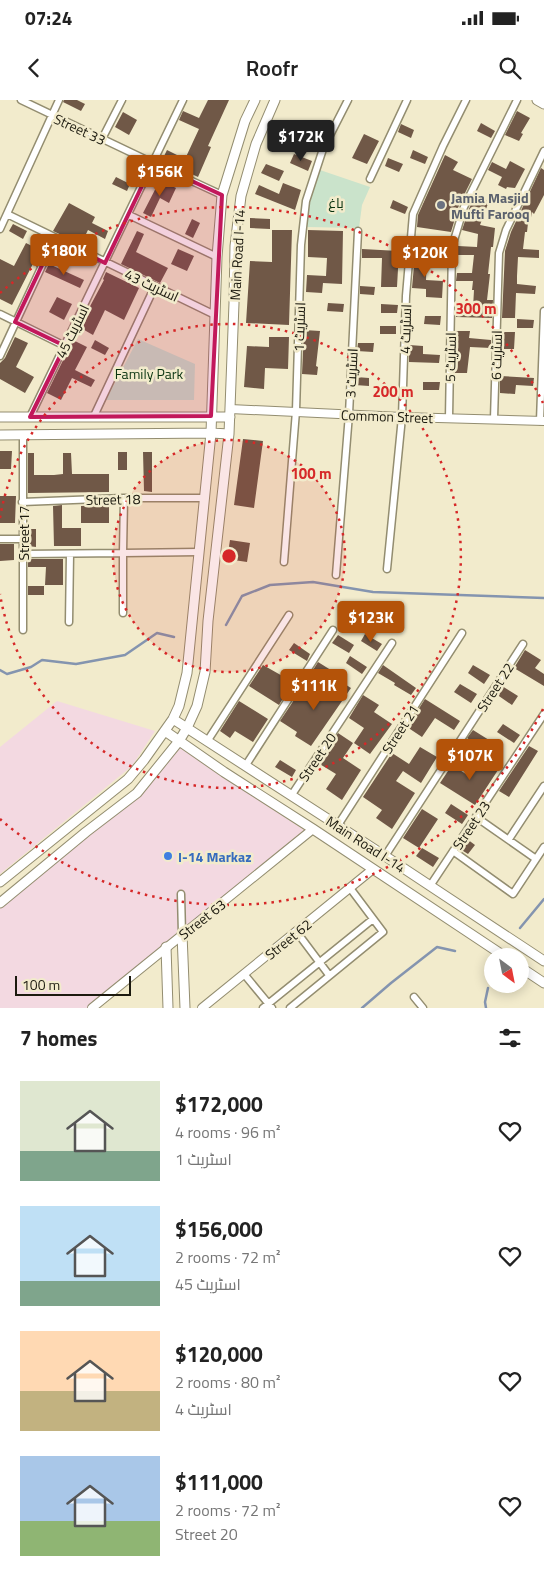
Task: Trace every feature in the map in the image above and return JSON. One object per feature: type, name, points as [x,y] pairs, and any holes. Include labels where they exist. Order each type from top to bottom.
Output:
[{"type":"main road","name":"Main Road I-14","points":[[0,882],[128,779],[165,731],[179,706],[186,673],[211,433],[217,257],[222,195],[246,121],[255,100]]},
{"type":"main road","name":"Main Road I-14","points":[[0,903],[86,832],[137,793],[187,728],[197,706],[205,672],[208,621],[229,434],[235,246],[241,196],[256,144],[275,100]]},
{"type":"main road","points":[[536,100],[544,104]]},
{"type":"main road","points":[[0,417],[212,416],[230,413]]},
{"type":"main road","points":[[0,436],[229,434]]},
{"type":"main road","name":"Main Road I-14","points":[[173,719],[208,740],[544,961]]},
{"type":"main road","name":"Main Road I-14","points":[[165,731],[224,772],[492,948]]},
{"type":"main road","points":[[369,867],[374,849]]},
{"type":"main road","points":[[182,934],[185,1008]]},
{"type":"main road","points":[[166,947],[168,1008]]},
{"type":"main road","points":[[529,973],[544,983]]},
{"type":"street","name":"Street 33","points":[[21,100],[222,195]]},
{"type":"street","points":[[0,229],[59,100]]},
{"type":"street","points":[[102,139],[122,100]]},
{"type":"street","name":"اسٹریٹ 45","points":[[30,417],[183,100]]},
{"type":"street","name":"اسٹریٹ 1","points":[[284,562],[296,411],[301,245],[306,201],[323,149],[348,100]]},
{"type":"street","points":[[370,179],[407,100]]},
{"type":"street","name":"اسٹریٹ 4","points":[[387,569],[402,417],[406,296],[413,214],[466,100]]},
{"type":"street","name":"اسٹریٹ 5","points":[[449,418],[452,247],[464,207],[517,100]]},
{"type":"street","name":"اسٹریٹ 6","points":[[494,419],[499,253],[506,230],[544,152]]},
{"type":"street","name":"اسٹریٹ 43","points":[[7,214],[215,316]]},
{"type":"street","points":[[129,214],[217,257]]},
{"type":"street","name":"اسٹریٹ 3","points":[[336,575],[349,414],[358,230]]},
{"type":"street","points":[[0,356],[55,238]]},
{"type":"street","points":[[94,416],[155,286]]},
{"type":"street","points":[[542,421],[544,311]]},
{"type":"street","points":[[0,314],[65,346]]},
{"type":"street","name":"Common Street","points":[[230,413],[296,411],[402,417],[542,421]]},
{"type":"street","name":"Street 17","points":[[22,435],[23,630]]},
{"type":"street","points":[[123,612],[124,498]]},
{"type":"street","name":"Street 18","points":[[22,502],[124,498],[204,498]]},
{"type":"street","points":[[0,539],[23,540]]},
{"type":"street","points":[[23,554],[199,552]]},
{"type":"street","points":[[69,622],[70,554]]},
{"type":"street","points":[[208,740],[289,615]]},
{"type":"street","points":[[246,765],[333,630]]},
{"type":"street","name":"Street 21","points":[[338,826],[462,633]]},
{"type":"street","name":"Street 20","points":[[291,796],[392,643]]},
{"type":"street","name":"Street 22","points":[[385,856],[523,644]]},
{"type":"street","name":"Street 23","points":[[430,886],[544,714]]},
{"type":"street","points":[[509,839],[544,786]]},
{"type":"street","points":[[476,818],[536,859]]},
{"type":"street","name":"Street 63","points":[[92,1008],[313,829]]},
{"type":"street","points":[[453,851],[513,894],[544,846]]},
{"type":"street","name":"Street 62","points":[[202,1008],[350,888],[369,867]]},
{"type":"street","points":[[290,1008],[383,932],[350,888]]},
{"type":"street","points":[[181,894],[182,934]]},
{"type":"street","points":[[244,974],[267,1007],[373,919]]},
{"type":"street","points":[[296,932],[329,975]]},
{"type":"street","points":[[414,997],[423,1008]]},
{"type":"highlighted area","points":[[153,163],[222,195],[211,416],[30,417],[65,346],[15,322],[55,238],[105,263]]},
{"type":"shaded area","points":[[57,701],[155,731],[132,766],[0,874],[0,747]]},
{"type":"shaded area","name":"I-14 Markaz","points":[[180,748],[304,830],[87,1008],[0,1008],[0,906],[141,794]]},
{"type":"green space","name":"باغ","points":[[320,170],[370,187],[362,205],[359,228],[306,227],[310,202]]},
{"type":"green space","name":"Family Park","points":[[138,339],[195,364],[194,400],[106,400]]},
{"type":"building","points":[[64,100],[77,100],[85,104],[81,111],[63,102]]},
{"type":"building","points":[[208,100],[229,100],[208,146],[211,147],[198,177],[162,160],[167,150],[185,159],[199,129],[179,120],[183,111],[199,118]]},
{"type":"building","points":[[517,111],[530,118],[521,133],[523,134],[519,141],[505,135]]},
{"type":"building","points":[[123,112],[137,120],[129,135],[115,127]]},
{"type":"building","points":[[306,122],[324,130],[314,150],[293,140],[288,150],[270,142],[279,123],[301,133]]},
{"type":"building","points":[[481,123],[495,131],[491,138],[477,131]]},
{"type":"building","points":[[401,124],[414,130],[411,138],[398,132]]},
{"type":"building","points":[[364,134],[379,141],[367,164],[352,158]]},
{"type":"building","points":[[413,150],[428,157],[425,164],[410,158]]},
{"type":"building","points":[[294,154],[312,161],[308,171],[290,163]]},
{"type":"building","name":"Jamia Masjid Mufti Farooq","points":[[445,155],[458,162],[453,170],[472,179],[459,205],[451,232],[417,227],[418,215]]},
{"type":"building","points":[[388,158],[403,164],[399,172],[385,166]]},
{"type":"building","points":[[510,161],[525,169],[515,188],[507,187],[506,189],[498,185],[502,177],[488,170],[492,162],[506,169]]},
{"type":"building","points":[[266,164],[284,171],[279,181],[261,173]]},
{"type":"building","points":[[541,168],[544,170],[544,195],[534,214],[532,212],[527,232],[525,232],[523,249],[539,250],[539,258],[518,257],[517,276],[517,284],[536,286],[535,294],[516,293],[515,318],[502,318],[505,251],[511,232]]},
{"type":"building","points":[[116,177],[130,184],[127,191],[112,184]]},
{"type":"building","points":[[160,180],[176,188],[169,203],[160,198],[151,217],[143,213]]},
{"type":"building","points":[[283,183],[301,190],[295,210],[255,194],[259,185],[279,194]]},
{"type":"building","points":[[475,195],[489,201],[480,225],[495,228],[488,274],[490,274],[487,300],[493,300],[492,318],[456,317],[456,309],[473,308],[473,281],[456,281],[457,273],[472,273],[474,255],[457,255],[457,248],[458,246],[477,247],[478,234],[462,230]]},
{"type":"building","points":[[393,200],[408,207],[405,214],[390,208]]},
{"type":"building","points":[[69,203],[95,217],[92,223],[108,231],[105,239],[88,230],[81,244],[53,231]]},
{"type":"building","points":[[250,218],[270,219],[270,229],[250,228]]},
{"type":"building","points":[[192,219],[200,223],[193,238],[185,234]]},
{"type":"building","points":[[13,224],[27,231],[23,239],[9,231]]},
{"type":"building","points":[[272,230],[292,230],[289,325],[246,323],[250,261],[272,262]]},
{"type":"building","points":[[308,230],[343,231],[342,284],[323,283],[322,293],[306,292],[307,275],[326,276],[327,258],[308,257]]},
{"type":"building","points":[[137,231],[144,234],[136,252],[168,268],[160,283],[121,264]]},
{"type":"building","points":[[26,243],[40,250],[12,305],[0,299],[0,259],[14,266]]},
{"type":"building","points":[[178,249],[194,256],[187,271],[171,264]]},
{"type":"building","points":[[362,249],[399,251],[397,287],[381,287],[382,258],[362,258]]},
{"type":"building","points":[[415,254],[427,254],[426,280],[443,281],[442,298],[426,297],[426,289],[412,288]]},
{"type":"building","points":[[49,264],[84,280],[80,288],[45,272]]},
{"type":"building","points":[[106,272],[139,288],[124,320],[105,310],[93,335],[79,327],[104,280]]},
{"type":"building","points":[[360,286],[375,287],[374,295],[360,294]]},
{"type":"building","points":[[57,297],[72,304],[64,320],[49,312]]},
{"type":"building","points":[[328,303],[344,304],[343,312],[327,311]]},
{"type":"building","points":[[381,304],[398,305],[397,313],[381,313]]},
{"type":"building","points":[[425,316],[441,316],[440,325],[424,324]]},
{"type":"building","points":[[517,319],[534,320],[533,328],[517,328]]},
{"type":"building","points":[[380,326],[396,326],[396,334],[380,334]]},
{"type":"building","points":[[304,330],[320,331],[316,366],[318,367],[317,375],[302,374]]},
{"type":"building","points":[[456,331],[470,331],[469,338],[491,340],[491,348],[470,347],[467,373],[455,373]]},
{"type":"building","points":[[502,332],[515,332],[514,349],[501,349]]},
{"type":"building","points":[[15,337],[28,343],[16,367],[34,377],[25,393],[0,379],[0,363],[5,358]]},
{"type":"building","points":[[269,337],[289,337],[288,369],[265,368],[264,389],[244,387],[247,346],[269,347]]},
{"type":"building","points":[[73,340],[87,347],[75,370],[95,380],[91,387],[72,378],[61,400],[47,393]]},
{"type":"building","points":[[95,340],[109,348],[105,355],[91,348]]},
{"type":"building","points":[[358,343],[374,343],[373,352],[357,351]]},
{"type":"building","points":[[409,345],[423,346],[423,354],[440,355],[439,363],[409,362]]},
{"type":"building","points":[[500,376],[534,378],[533,386],[516,385],[515,394],[500,393]]},
{"type":"building","points":[[356,377],[369,378],[369,386],[355,385]]},
{"type":"building","points":[[423,382],[440,382],[439,390],[423,390]]},
{"type":"building","points":[[243,439],[263,441],[254,508],[234,505]]},
{"type":"building","points":[[0,451],[12,451],[11,469],[0,469]]},
{"type":"building","points":[[118,452],[127,452],[127,470],[118,470]]},
{"type":"building","points":[[143,452],[152,452],[152,492],[144,491]]},
{"type":"building","points":[[28,453],[34,453],[34,475],[54,475],[63,474],[63,453],[71,453],[72,474],[109,474],[109,492],[28,493]]},
{"type":"building","points":[[0,496],[16,496],[15,523],[0,523]]},
{"type":"building","points":[[62,505],[62,528],[81,528],[81,546],[54,546],[53,506]]},
{"type":"building","points":[[109,505],[109,523],[81,523],[81,506]]},
{"type":"building","points":[[28,529],[36,529],[36,547],[28,546]]},
{"type":"building","points":[[230,540],[250,543],[247,562],[227,559]]},
{"type":"building","points":[[0,544],[14,544],[14,560],[0,561]]},
{"type":"building","points":[[28,559],[63,559],[63,585],[45,585],[46,567],[28,567]]},
{"type":"building","points":[[28,586],[44,586],[44,595],[28,595]]},
{"type":"building","points":[[365,634],[382,644],[377,651],[361,641]]},
{"type":"building","points":[[338,635],[354,645],[349,653],[332,643]]},
{"type":"building","points":[[294,643],[310,654],[307,661],[289,650]]},
{"type":"building","points":[[525,650],[541,660],[535,668],[544,674],[544,686],[514,668]]},
{"type":"building","points":[[350,656],[367,667],[362,674],[346,663]]},
{"type":"building","points":[[318,662],[334,672],[328,680],[313,670]]},
{"type":"building","points":[[263,665],[293,682],[279,705],[249,686]]},
{"type":"building","points":[[383,665],[416,688],[411,695],[378,673]]},
{"type":"building","points":[[473,665],[490,675],[484,684],[468,673]]},
{"type":"building","points":[[335,678],[351,688],[311,746],[295,736],[297,732],[280,721],[302,688],[319,699]]},
{"type":"building","points":[[460,684],[477,694],[471,703],[454,692]]},
{"type":"building","points":[[502,686],[518,696],[512,705],[496,694]]},
{"type":"building","points":[[363,695],[379,705],[374,712],[392,724],[370,754],[354,743],[364,728],[349,718]]},
{"type":"building","points":[[425,699],[460,721],[454,730],[435,718],[422,737],[407,727]]},
{"type":"building","points":[[239,701],[268,719],[253,742],[235,731],[230,738],[220,731]]},
{"type":"building","points":[[503,724],[520,735],[514,743],[497,732]]},
{"type":"building","points":[[473,730],[489,740],[483,749],[467,738]]},
{"type":"building","points":[[338,733],[353,743],[343,758],[361,770],[342,800],[326,789],[336,774],[318,763]]},
{"type":"building","points":[[529,746],[538,751],[509,797],[499,791]]},
{"type":"building","points":[[420,747],[437,757],[421,783],[403,771],[396,781],[415,793],[392,829],[376,818],[382,810],[363,797],[392,753],[409,764]]},
{"type":"building","points":[[481,759],[498,770],[475,805],[440,783],[452,765],[469,776]]},
{"type":"building","points":[[280,760],[296,770],[292,777],[275,767]]},
{"type":"building","points":[[451,804],[468,815],[462,824],[445,813]]},
{"type":"building","points":[[422,809],[438,819],[419,848],[403,838]]},
{"type":"building","points":[[467,839],[475,845],[468,854],[460,849]]},
{"type":"building","points":[[422,848],[439,858],[433,867],[416,856]]},
{"type":"waterway","points":[[226,625],[242,596],[270,585],[313,582],[373,592],[544,598]]},
{"type":"waterway","points":[[0,670],[7,674],[31,667],[42,660],[76,664],[125,655],[157,633],[174,637]]},
{"type":"waterway","points":[[520,928],[544,899]]},
{"type":"waterway","points":[[362,1008],[437,947],[455,951]]},
{"type":"waterway","points":[[486,1008],[487,993]]},
{"type":"place","name":"Jamia Masjid Mufti Farooq","points":[[441,205]]},
{"type":"place","name":"I-14 Markaz","points":[[168,856]]}]
